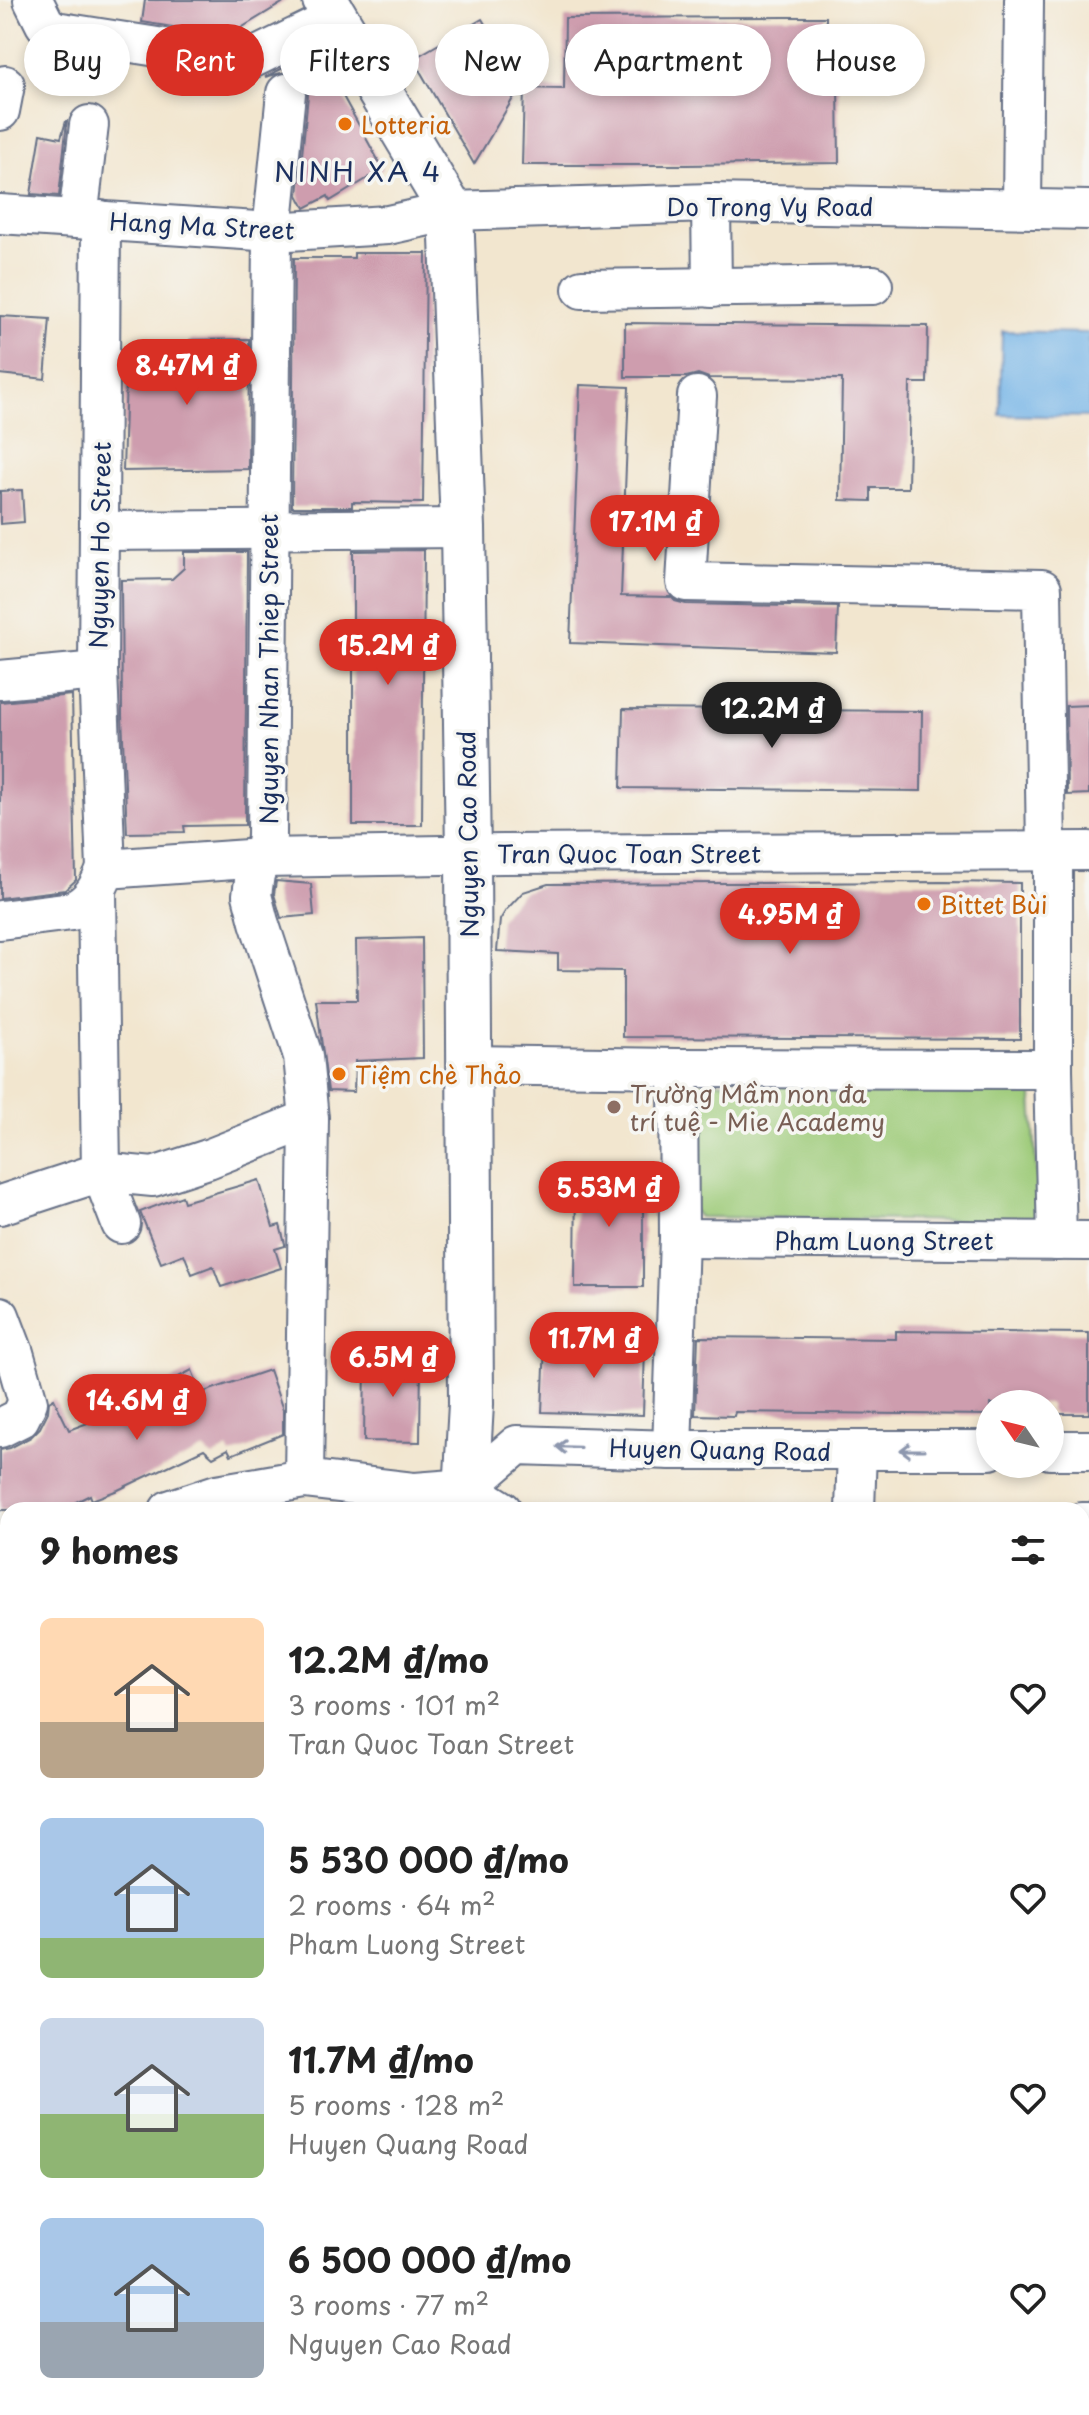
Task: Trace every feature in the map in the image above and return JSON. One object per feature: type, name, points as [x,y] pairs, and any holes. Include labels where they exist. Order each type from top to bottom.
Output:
[{"type":"main road","name":"Nguyen Cao Road","points":[[330,9],[451,211],[463,528],[471,1404],[478,1502]]},
{"type":"street","points":[[33,0],[45,24],[55,31],[247,61],[330,9]]},
{"type":"street","points":[[1022,208],[1024,0]]},
{"type":"street","name":"Nguyen Nhan Thiep Street","points":[[286,96],[272,232],[267,836],[252,895],[303,1056],[309,1119],[304,1479]]},
{"type":"street","name":"Nguyen Ho Street","points":[[89,125],[89,219],[100,531],[101,1172]]},
{"type":"street","points":[[711,203],[712,288]]},
{"type":"street","name":"Do Trong Vy Road","points":[[451,211],[711,203],[1089,210]]},
{"type":"street","name":"Hang Ma Street","points":[[0,214],[272,232],[388,225],[451,211]]},
{"type":"street","points":[[582,289],[873,285]]},
{"type":"street","points":[[697,396],[686,582],[1042,589],[1063,850],[1053,1069],[1073,1241]]},
{"type":"street","points":[[100,531],[463,528]]},
{"type":"street","points":[[0,680],[98,671]]},
{"type":"street","name":"Tran Quoc Toan Street","points":[[0,920],[80,908],[102,880],[262,858],[1063,850]]},
{"type":"street","points":[[468,1065],[1053,1069]]},
{"type":"street","points":[[672,1450],[679,1238],[678,1068]]},
{"type":"street","points":[[0,1205],[101,1172],[153,1177],[309,1119]]},
{"type":"street","points":[[101,1172],[121,1224]]},
{"type":"street","name":"Pham Luong Street","points":[[679,1238],[1073,1241]]},
{"type":"street","points":[[0,1316],[28,1402],[20,1418],[0,1428]]},
{"type":"street","name":"Huyen Quang Road","points":[[479,1502],[517,1445],[672,1450],[976,1450]]},
{"type":"street","points":[[855,1502],[857,1450]]},
{"type":"street","points":[[1064,1450],[1089,1450]]},
{"type":"street","points":[[193,1502],[217,1494],[304,1479],[472,1502]]},
{"type":"green space","points":[[702,1082],[1023,1085],[1032,1095],[1039,1216],[1032,1222],[699,1217],[692,1209],[691,1093]]},
{"type":"water","points":[[1002,331],[1089,333],[1089,417],[1000,415]]},
{"type":"building","points":[[145,0],[287,0],[248,24],[142,22]]},
{"type":"building","points":[[826,17],[826,24],[787,24],[787,96],[838,96],[839,163],[522,165],[524,96],[549,96],[549,89],[564,89],[565,18]]},
{"type":"building","points":[[435,46],[435,96],[514,96],[474,164],[419,69],[419,56]]},
{"type":"building","points":[[308,96],[343,96],[383,169],[330,201],[328,196],[305,208],[298,195]]},
{"type":"building","points":[[66,121],[59,196],[31,194],[41,134],[61,138]]},
{"type":"building","points":[[354,253],[426,253],[423,503],[352,502],[352,507],[292,507],[294,258],[354,258]]},
{"type":"building","points":[[0,316],[50,319],[45,379],[0,374]]},
{"type":"building","points":[[625,323],[928,326],[927,383],[910,383],[908,488],[871,488],[871,501],[840,500],[842,379],[709,378],[698,374],[686,377],[625,377]]},
{"type":"building","points":[[249,339],[248,469],[123,471],[127,346],[190,346],[190,340]]},
{"type":"building","points":[[580,385],[629,387],[621,596],[671,597],[686,604],[838,607],[836,652],[570,643]]},
{"type":"building","points":[[22,490],[24,522],[0,524],[0,491]]},
{"type":"building","points":[[424,550],[422,825],[353,825],[353,551]]},
{"type":"building","points":[[184,552],[247,552],[245,825],[184,826],[185,832],[127,833],[121,580],[172,579],[184,568]]},
{"type":"building","points":[[72,695],[76,880],[65,890],[0,898],[0,702]]},
{"type":"building","points":[[1089,705],[1089,794],[1067,795],[1066,706]]},
{"type":"building","points":[[623,709],[922,711],[921,791],[621,788]]},
{"type":"building","points":[[276,881],[311,884],[314,915],[281,918],[274,894]]},
{"type":"building","points":[[1020,883],[1020,1039],[623,1037],[623,971],[558,970],[558,954],[497,951],[500,920],[506,910],[523,892],[548,884]]},
{"type":"building","points":[[422,938],[423,1058],[355,1061],[354,1092],[328,1091],[316,1000],[357,1000],[356,940]]},
{"type":"building","points":[[576,1170],[643,1170],[643,1287],[575,1287]]},
{"type":"building","points":[[259,1180],[273,1227],[280,1225],[285,1244],[275,1249],[281,1268],[221,1287],[213,1266],[192,1274],[184,1254],[161,1263],[140,1212],[182,1196],[184,1202]]},
{"type":"building","points":[[896,1331],[1089,1333],[1089,1414],[1064,1414],[1064,1390],[976,1390],[976,1415],[735,1412],[734,1416],[695,1415],[698,1337],[896,1339]]},
{"type":"building","points":[[545,1345],[645,1347],[643,1415],[542,1412]]},
{"type":"building","points":[[365,1357],[421,1357],[420,1442],[364,1441]]},
{"type":"building","points":[[192,1370],[201,1393],[269,1370],[283,1410],[283,1434],[231,1455],[228,1449],[213,1457],[204,1449],[92,1500],[90,1495],[76,1502],[0,1502],[0,1450],[31,1437],[40,1428],[49,1402],[54,1399],[69,1430],[117,1412],[123,1425],[159,1387]]},
{"type":"place","name":"Lotteria","points":[[345,124]]},
{"type":"place","name":"Bittet Bùi","points":[[924,904]]},
{"type":"place","name":"Tiệm chè Thảo","points":[[339,1074]]},
{"type":"place","name":"Trường Mầm non đa trí tuệ - Mie Academy","points":[[614,1107]]},
{"type":"district","name":"NINH XA 4","points":[[358,170]]}]
